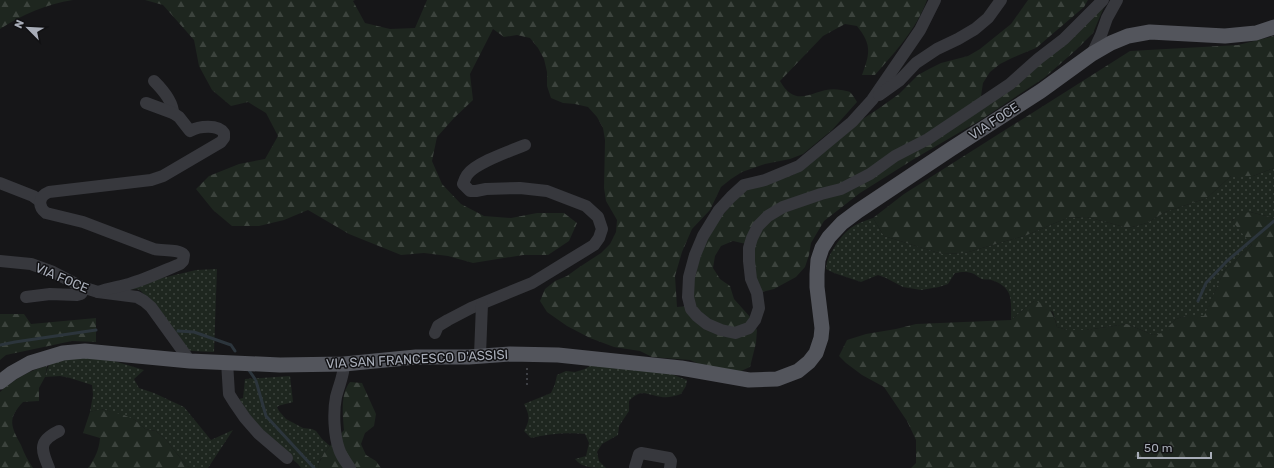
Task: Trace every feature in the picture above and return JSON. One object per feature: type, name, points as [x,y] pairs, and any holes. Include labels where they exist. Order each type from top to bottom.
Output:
[{"type":"main road","name":"VIA FOCE","points":[[821,338],[822,328],[817,274],[818,260],[822,248],[829,237],[842,223],[1041,91],[1092,54],[1111,43],[1128,36],[1150,32],[1225,36],[1256,33],[1274,27]]},
{"type":"main road","name":"VIA SAN FRANCESCO D'ASSISI","points":[[0,382],[30,363],[63,353],[85,351],[190,361],[280,365],[344,364],[416,357],[469,357],[527,354],[558,355],[681,368],[749,380],[763,380],[777,379],[798,371],[809,362],[816,353],[821,338]]},
{"type":"street","points":[[935,0],[920,30],[872,100],[852,122],[799,166],[765,180],[744,185],[731,196],[719,210],[703,236],[695,255],[689,277],[688,297],[691,309],[707,324],[720,330],[735,332],[749,328],[755,320],[759,308],[757,293],[751,279],[749,248],[758,226],[768,216],[783,207],[841,189],[870,174],[895,156],[928,139],[1010,84],[1038,59],[1064,39],[1103,0]]},
{"type":"street","points":[[872,100],[900,80],[916,63],[975,29],[988,18],[1001,0]]},
{"type":"street","points":[[1092,54],[1102,35],[1107,18],[1117,0]]},
{"type":"street","points":[[154,81],[162,89],[173,107],[173,113]]},
{"type":"street","points":[[98,292],[129,284],[180,264],[183,261],[184,255],[179,251],[162,251],[154,249],[83,222],[46,213],[41,208],[40,201],[43,195],[49,192],[150,180],[163,176],[207,151],[221,142],[224,138],[224,133],[222,130],[217,128],[197,128],[190,131],[179,117],[173,113],[146,103]]},
{"type":"street","points":[[435,333],[438,326],[454,317],[532,283],[572,260],[594,245],[599,238],[602,229],[598,217],[586,206],[547,191],[520,188],[470,191],[463,184],[467,175],[473,169],[489,160],[525,145]]},
{"type":"street","points":[[0,183],[33,196],[40,201]]},
{"type":"street","name":"VIA FOCE","points":[[0,261],[31,264],[53,272],[85,288],[98,292],[144,300],[151,307],[190,361]]},
{"type":"street","points":[[26,297],[50,294],[77,295],[81,294],[85,288]]},
{"type":"street","points":[[480,356],[482,304]]},
{"type":"street","points":[[227,362],[229,394],[245,418],[259,434],[287,458]]},
{"type":"street","points":[[344,364],[344,371],[336,396],[334,408],[335,428],[339,450],[350,468]]},
{"type":"street","points":[[49,468],[42,452],[42,446],[45,440],[59,431]]},
{"type":"street","points":[[635,468],[636,460],[639,454],[642,454],[669,458],[671,461],[670,468]]},
{"type":"path","points":[[527,362],[527,385]]},
{"type":"green space","points":[[0,0],[73,0],[54,4],[35,11],[0,29]]},
{"type":"green space","points":[[145,0],[355,0],[353,1],[365,23],[390,29],[415,28],[427,0],[927,0],[911,31],[875,75],[862,75],[868,55],[867,44],[857,26],[845,24],[823,36],[780,81],[787,90],[794,95],[808,95],[832,89],[842,90],[850,92],[857,102],[832,130],[803,154],[742,172],[721,187],[710,210],[692,229],[682,252],[675,276],[677,307],[688,306],[695,268],[714,225],[741,194],[752,187],[793,175],[855,124],[899,94],[918,75],[941,63],[968,56],[980,49],[1011,24],[1028,0],[1088,0],[1084,7],[1036,48],[1000,64],[990,72],[983,83],[981,96],[986,99],[1107,0],[1093,33],[1044,78],[979,121],[860,193],[824,221],[811,243],[805,267],[796,277],[774,289],[762,292],[754,282],[746,244],[733,241],[721,246],[715,256],[713,268],[720,279],[730,286],[734,299],[751,318],[757,330],[756,343],[750,367],[739,372],[701,365],[690,360],[652,357],[640,351],[614,347],[590,338],[567,326],[547,312],[540,301],[545,289],[555,281],[567,276],[601,253],[610,244],[616,232],[617,220],[606,201],[604,188],[605,140],[603,128],[597,117],[588,107],[563,103],[551,98],[547,86],[547,72],[544,59],[530,38],[517,35],[504,37],[493,29],[470,74],[473,100],[437,137],[432,161],[442,184],[461,204],[484,216],[511,218],[537,213],[564,213],[577,223],[569,241],[548,255],[523,255],[473,263],[448,256],[424,253],[401,255],[349,234],[308,210],[284,220],[259,226],[232,226],[213,210],[196,189],[209,176],[239,164],[265,159],[278,136],[266,113],[248,102],[231,106],[212,90],[199,66],[194,40],[163,5]]},
{"type":"green space","points":[[1274,36],[1274,168],[1253,176],[1231,176],[1207,198],[1165,212],[1147,223],[1128,228],[1087,217],[1067,218],[1027,235],[965,253],[942,254],[884,236],[873,218],[904,194],[1130,51],[1238,45]]},
{"type":"green space","points":[[1274,168],[1274,218],[1250,212],[1232,220],[1252,245],[1224,271],[1204,317],[1186,316],[1176,319],[1162,334],[1153,335],[1127,324],[1086,330],[1067,330],[1057,327],[1053,312],[1034,301],[1011,320],[1010,296],[1004,287],[990,280],[982,279],[969,272],[955,273],[948,284],[921,290],[903,287],[878,275],[861,282],[826,269],[830,256],[846,232],[850,228],[873,218],[884,236],[942,254],[965,253],[1027,235],[1067,218],[1087,217],[1128,228],[1147,223],[1165,212],[1207,198],[1231,176],[1253,176]]},
{"type":"green space","points":[[1250,212],[1274,218],[1274,468],[911,468],[916,463],[916,440],[907,421],[884,387],[862,375],[839,356],[847,340],[866,334],[916,324],[1011,320],[1034,301],[1044,304],[1050,310],[1057,327],[1067,330],[1086,330],[1127,324],[1153,335],[1162,333],[1176,319],[1186,316],[1204,316],[1224,271],[1252,245],[1232,221],[1240,214]]},
{"type":"green space","points":[[217,269],[214,352],[188,350],[165,318],[141,291],[137,289],[117,291],[116,289],[196,270]]},
{"type":"green space","points":[[0,314],[24,314],[31,324],[96,318],[96,342],[72,341],[6,355],[0,360]]},
{"type":"green space","points":[[70,357],[104,358],[144,370],[134,379],[139,388],[154,393],[184,407],[211,440],[233,430],[208,468],[192,468],[187,466],[165,439],[156,431],[145,429],[135,420],[102,409],[90,412],[93,395],[92,385],[60,376],[45,377],[50,364],[59,359]]},
{"type":"green space","points":[[593,364],[669,373],[687,380],[686,386],[681,394],[672,397],[664,397],[641,393],[629,401],[629,411],[619,426],[618,435],[602,444],[597,452],[599,461],[606,468],[592,468],[584,466],[575,459],[586,456],[589,443],[585,434],[571,433],[544,435],[531,438],[524,431],[528,418],[524,404],[551,393],[557,375],[566,371],[575,372],[585,369]]},
{"type":"green space","points":[[47,366],[45,377],[39,388],[39,401],[23,402],[15,413],[12,423],[26,457],[33,468],[0,468],[0,392],[10,383],[22,376]]},
{"type":"green space","points":[[290,376],[293,402],[277,407],[286,419],[303,428],[316,431],[330,446],[318,464],[319,468],[301,468],[262,433],[239,399],[243,398],[245,379]]},
{"type":"green space","points":[[350,382],[362,383],[376,414],[374,426],[365,433],[361,444],[366,455],[376,461],[381,468],[319,468],[318,465],[324,453],[344,430],[343,399]]},
{"type":"green space","points":[[101,409],[124,415],[135,420],[145,429],[156,431],[165,439],[187,466],[192,468],[88,468],[96,454],[100,438],[83,433],[90,412]]},
{"type":"waterway","points":[[1198,301],[1206,283],[1227,261],[1274,221]]},
{"type":"waterway","points":[[0,345],[96,330]]},
{"type":"waterway","points":[[178,331],[194,332],[231,345],[235,351]]},
{"type":"waterway","points":[[248,369],[255,379]]},
{"type":"waterway","points":[[256,381],[266,416],[314,468]]}]
